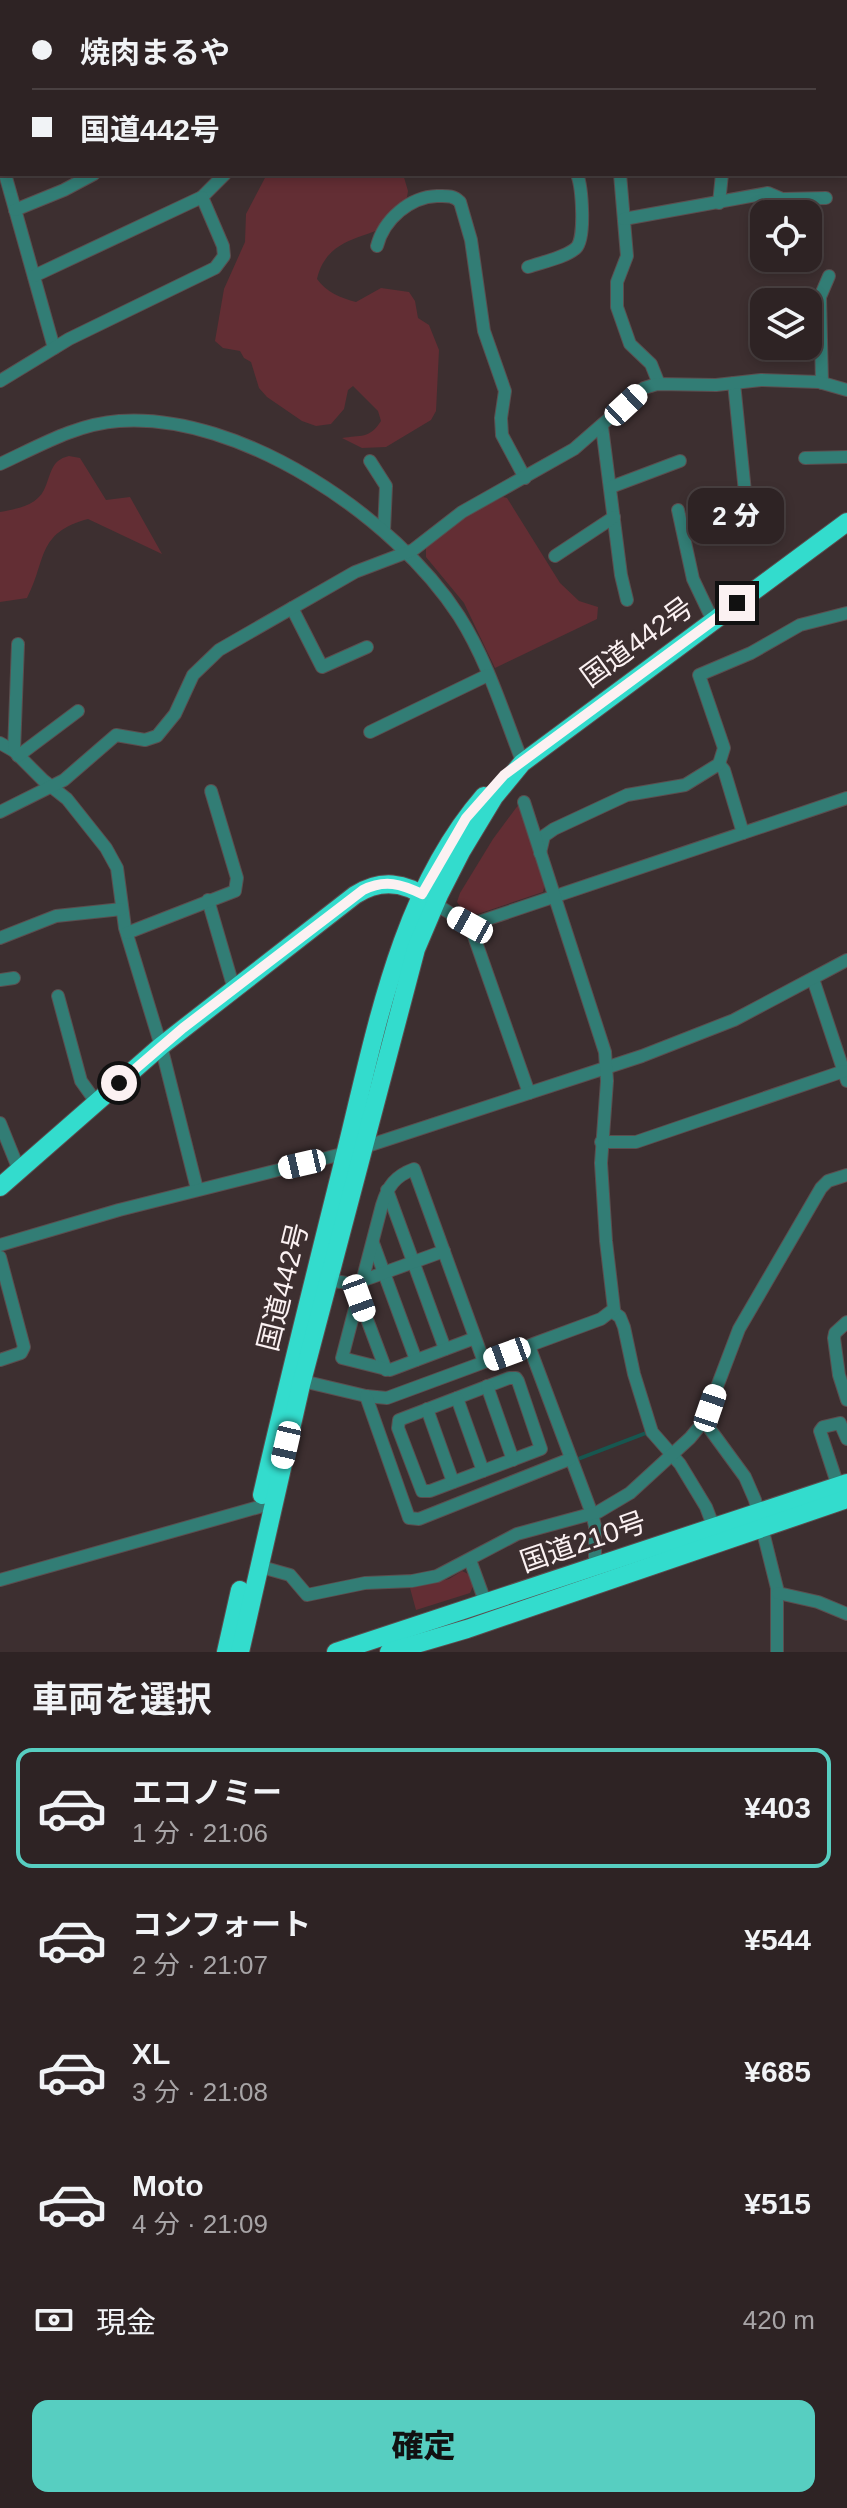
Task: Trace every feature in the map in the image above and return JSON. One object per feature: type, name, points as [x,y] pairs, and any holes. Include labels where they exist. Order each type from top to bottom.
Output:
[{"type":"highway","name":"国道442号","points":[[226,1652],[259,1507],[355,1150],[429,899],[455,836],[477,804],[504,775],[847,522]]},
{"type":"highway","name":"国道442号","points":[[429,899],[494,797],[513,773],[538,750]]},
{"type":"highway","points":[[0,1187],[161,1046],[363,890],[390,883],[429,899]]},
{"type":"highway","name":"国道442号","points":[[240,1652],[295,1380],[328,1280],[355,1150]]},
{"type":"highway","name":"国道210号","points":[[389,1652],[481,1624],[844,1489]]},
{"type":"highway","name":"国道210号","points":[[336,1652],[714,1528],[759,1521]]},
{"type":"street","points":[[6,176],[54,348]]},
{"type":"street","points":[[15,210],[90,176]]},
{"type":"street","points":[[34,276],[202,197],[223,176]]},
{"type":"street","points":[[528,267],[573,250],[579,243],[582,235],[578,176]]},
{"type":"street","points":[[620,176],[626,261],[617,282],[617,307],[630,344],[651,364],[659,384]]},
{"type":"street","points":[[719,203],[722,176]]},
{"type":"street","points":[[624,219],[768,193],[782,199],[826,198]]},
{"type":"street","points":[[377,246],[390,222],[418,198],[450,196],[460,202],[471,240],[484,331],[505,391],[502,435],[525,478]]},
{"type":"street","points":[[0,381],[54,348],[215,268],[224,256],[223,246],[202,197]]},
{"type":"street","points":[[822,383],[820,297],[829,276]]},
{"type":"street","points":[[0,812],[64,780],[116,735],[145,740],[157,736],[175,714],[193,675],[210,657],[355,572],[407,554],[462,512],[567,454],[644,388],[659,384],[761,380],[822,383],[847,390]]},
{"type":"street","points":[[734,383],[745,492]]},
{"type":"street","points":[[0,464],[56,437],[88,426],[120,421],[174,422],[223,437],[303,474],[343,499],[384,531],[455,610],[488,675],[522,761]]},
{"type":"street","points":[[602,427],[627,600]]},
{"type":"street","points":[[805,458],[847,457]]},
{"type":"street","points":[[370,461],[386,486],[384,531]]},
{"type":"street","points":[[611,487],[680,461]]},
{"type":"street","points":[[678,510],[693,579],[713,621]]},
{"type":"street","points":[[555,556],[614,517]]},
{"type":"street","points":[[292,608],[322,667],[367,647]]},
{"type":"street","points":[[540,853],[544,836],[554,829],[627,795],[690,783],[719,764],[724,748],[699,675],[751,653],[800,625],[847,613]]},
{"type":"street","points":[[16,754],[18,644]]},
{"type":"street","points":[[370,732],[488,675]]},
{"type":"street","points":[[16,754],[78,711]]},
{"type":"street","points":[[0,743],[67,799],[112,858],[119,876],[127,933],[161,1046],[197,1189]]},
{"type":"street","points":[[719,764],[724,770],[743,833]]},
{"type":"street","points":[[127,933],[235,891],[237,883],[211,791]]},
{"type":"street","points":[[470,925],[847,798]]},
{"type":"street","points":[[295,1380],[387,1398],[613,1312],[615,1303],[606,1241],[601,1142],[607,1067],[603,1045],[524,802]]},
{"type":"street","points":[[429,899],[470,925],[529,1093]]},
{"type":"street","points":[[208,900],[234,989]]},
{"type":"street","points":[[0,938],[56,916],[122,909]]},
{"type":"street","points":[[0,1245],[197,1189],[355,1150],[607,1067],[706,1032],[847,960]]},
{"type":"street","points":[[601,1142],[640,1141],[845,1076],[813,979]]},
{"type":"street","points":[[58,996],[81,1081],[96,1102]]},
{"type":"street","points":[[0,1123],[19,1170]]},
{"type":"street","points":[[475,1338],[386,1370],[342,1358],[387,1190],[400,1174],[414,1169],[475,1338],[513,1460]]},
{"type":"street","points":[[258,1566],[290,1575],[302,1593],[309,1595],[365,1583],[428,1579],[517,1534],[592,1514],[623,1498],[673,1455],[704,1421],[739,1329],[821,1188],[828,1181],[847,1175]]},
{"type":"street","points":[[387,1190],[445,1349]]},
{"type":"street","points":[[372,1242],[415,1361],[427,1409],[453,1482]]},
{"type":"street","points":[[328,1280],[348,1285],[444,1251]]},
{"type":"street","points":[[0,1257],[24,1347],[21,1353],[0,1360]]},
{"type":"street","points":[[359,1298],[386,1370]]},
{"type":"street","points":[[613,1312],[620,1317],[624,1327],[634,1374],[652,1432],[673,1455],[706,1507],[714,1528]]},
{"type":"street","points":[[847,1322],[834,1338],[839,1375],[847,1400]]},
{"type":"street","points":[[529,1346],[592,1514],[595,1568]]},
{"type":"street","points":[[516,1378],[541,1444],[540,1450],[427,1492],[422,1491],[398,1428],[399,1420],[457,1398],[516,1378]]},
{"type":"street","points":[[366,1396],[409,1518],[419,1519],[570,1459]]},
{"type":"street","points":[[457,1398],[483,1471]]},
{"type":"street","points":[[704,1421],[748,1483],[778,1593],[777,1652]]},
{"type":"street","points":[[844,1489],[821,1428],[840,1423],[847,1439]]},
{"type":"street","points":[[0,1580],[259,1507]]},
{"type":"street","points":[[470,1560],[486,1604]]},
{"type":"street","points":[[778,1593],[818,1602],[847,1614]]},
{"type":"shaded area","points":[[266,176],[404,176],[408,191],[404,216],[341,245],[323,264],[317,279],[334,294],[356,302],[381,288],[409,292],[415,301],[418,318],[429,325],[439,350],[436,411],[431,420],[386,447],[362,448],[342,438],[369,433],[381,421],[378,411],[353,386],[348,390],[344,409],[331,424],[316,426],[302,421],[267,397],[259,388],[251,362],[240,351],[223,348],[215,341],[224,289],[245,242],[246,214]]},
{"type":"shaded area","points":[[69,456],[80,458],[106,500],[130,497],[162,554],[88,519],[71,525],[51,540],[27,598],[0,602],[0,512],[36,500],[58,461]]},
{"type":"shaded area","points":[[503,497],[507,498],[560,583],[579,601],[598,607],[597,619],[495,668],[464,603],[426,557],[426,548],[459,519]]},
{"type":"shaded area","points":[[519,804],[545,883],[543,892],[478,914],[465,913],[457,902],[460,893]]},
{"type":"shaded area","points":[[462,1571],[472,1580],[470,1593],[416,1610],[410,1588],[449,1579]]},
{"type":"waterway","points":[[578,1459],[646,1433],[649,1436]]},
{"type":"route","points":[[119,1083],[183,1028],[363,890],[390,883],[422,894],[466,818],[504,775],[737,603]]}]
